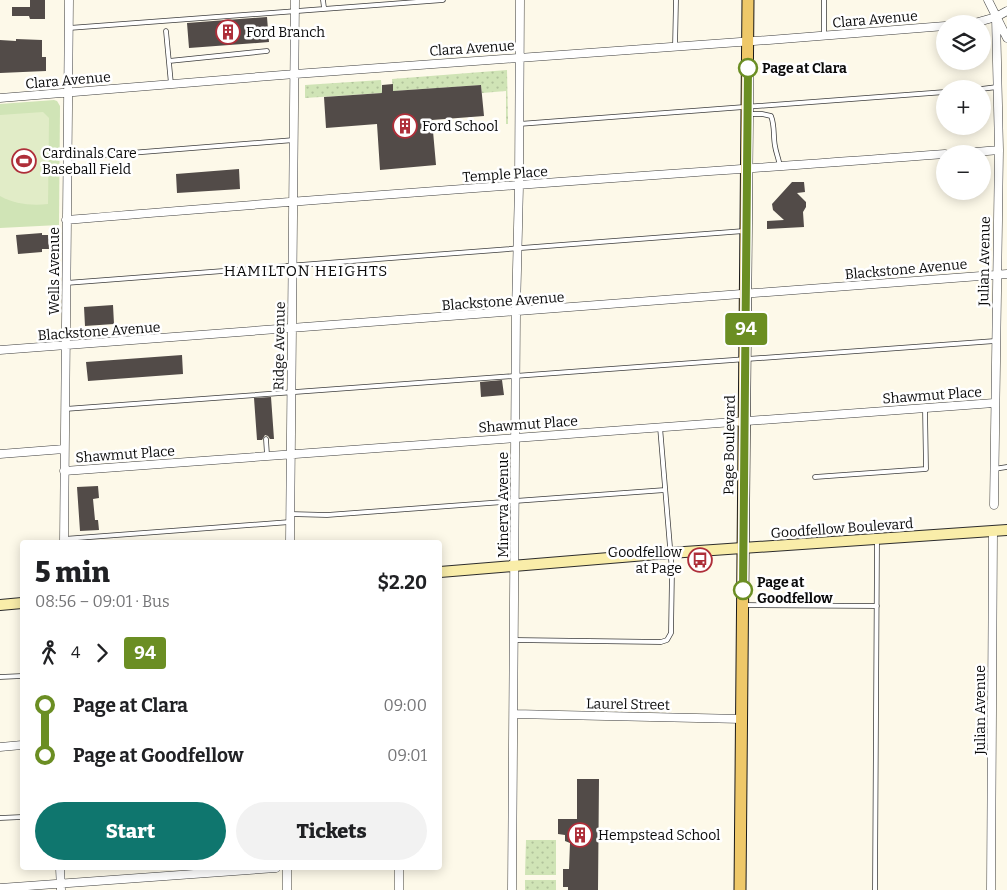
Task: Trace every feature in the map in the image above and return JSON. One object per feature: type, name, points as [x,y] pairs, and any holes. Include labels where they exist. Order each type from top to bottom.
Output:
[{"type":"main road","name":"Page Boulevard","points":[[740,890],[748,0]]},
{"type":"main road","name":"Goodfellow Boulevard","points":[[442,572],[670,553],[1007,530]]},
{"type":"main road","points":[[0,605],[20,603]]},
{"type":"street","name":"Wells Avenue","points":[[64,540],[69,0]]},
{"type":"street","name":"Ridge Avenue","points":[[290,540],[295,0]]},
{"type":"street","name":"Minerva Avenue","points":[[512,890],[515,640],[515,375],[520,0]]},
{"type":"street","points":[[988,0],[1007,38]]},
{"type":"street","points":[[991,18],[1007,11]]},
{"type":"street","name":"Julian Avenue","points":[[994,505],[999,150],[996,17]]},
{"type":"street","name":"Clara Avenue","points":[[0,98],[295,74],[936,27]]},
{"type":"street","points":[[998,130],[1007,128]]},
{"type":"street","points":[[991,151],[999,150]]},
{"type":"street","name":"Temple Place","points":[[66,220],[292,200],[519,186],[936,155]]},
{"type":"street","name":"Blackstone Avenue","points":[[0,350],[1007,274]]},
{"type":"street","name":"Shawmut Place","points":[[64,471],[994,403]]},
{"type":"street","name":"Shawmut Place","points":[[0,454],[64,449]]},
{"type":"street","name":"Julian Avenue","points":[[991,890],[994,531]]},
{"type":"street","name":"Laurel Street","points":[[514,714],[742,718]]},
{"type":"street","points":[[0,747],[20,745]]},
{"type":"street","points":[[60,870],[61,887]]},
{"type":"street","points":[[0,888],[61,887],[253,870]]},
{"type":"street","points":[[287,870],[287,890]]},
{"type":"street","points":[[399,870],[399,890]]},
{"type":"lane","points":[[323,0],[324,8]]},
{"type":"lane","points":[[69,28],[443,0]]},
{"type":"lane","points":[[675,47],[676,0]]},
{"type":"lane","points":[[824,0],[824,36]]},
{"type":"lane","points":[[166,31],[171,84]]},
{"type":"lane","points":[[169,61],[266,51]]},
{"type":"lane","points":[[991,88],[998,88]]},
{"type":"lane","points":[[519,124],[747,111],[936,93]]},
{"type":"lane","points":[[747,111],[771,116],[774,146],[779,157],[780,167]]},
{"type":"lane","points":[[67,158],[294,140]]},
{"type":"lane","points":[[66,283],[746,231]]},
{"type":"lane","points":[[65,409],[291,391],[996,342]]},
{"type":"lane","points":[[815,478],[926,469],[925,408]]},
{"type":"lane","points":[[515,640],[660,642],[667,640],[671,633],[672,571],[660,427]]},
{"type":"lane","points":[[266,439],[267,455]]},
{"type":"lane","points":[[994,469],[1007,467]]},
{"type":"lane","points":[[74,540],[327,514],[665,490]]},
{"type":"lane","points":[[874,890],[877,539]]},
{"type":"lane","points":[[743,605],[876,606]]},
{"type":"lane","points":[[0,677],[20,676]]},
{"type":"lane","points":[[0,818],[20,817]]},
{"type":"green space","points":[[507,70],[508,124],[506,124],[506,91],[482,93],[481,85],[393,91],[392,79]]},
{"type":"green space","points":[[381,80],[382,93],[305,98],[305,85]]},
{"type":"green space","points":[[54,100],[60,106],[59,225],[0,228],[0,104]]},
{"type":"green space","name":"Cardinals Care Baseball Field","points":[[43,112],[49,118],[48,204],[35,205],[11,201],[0,196],[0,115]]},
{"type":"green space","points":[[526,840],[556,840],[556,875],[525,875]]},
{"type":"green space","points":[[525,880],[556,880],[556,890],[525,890]]},
{"type":"building","points":[[30,0],[45,0],[45,19],[30,19],[29,16],[12,16],[12,7],[30,7]]},
{"type":"building","name":"Ford Branch","points":[[267,17],[269,42],[189,48],[187,23]]},
{"type":"building","points":[[16,39],[42,40],[42,57],[46,57],[46,71],[0,73],[0,40],[16,41]]},
{"type":"building","name":"Ford School","points":[[393,84],[393,91],[481,85],[484,116],[432,120],[436,165],[380,170],[377,124],[326,128],[324,97],[382,93],[382,85]]},
{"type":"building","points":[[239,169],[240,189],[177,193],[176,174]]},
{"type":"building","points":[[792,182],[804,182],[805,192],[797,193],[806,202],[803,212],[804,227],[767,229],[767,221],[784,220],[773,210],[772,204]]},
{"type":"building","points":[[42,233],[42,235],[48,235],[49,249],[42,249],[42,252],[18,254],[16,235]]},
{"type":"building","points":[[113,305],[114,324],[85,326],[84,307]]},
{"type":"building","points":[[182,355],[183,374],[88,381],[86,362]]},
{"type":"building","points":[[502,380],[504,395],[481,397],[480,382]]},
{"type":"building","points":[[271,397],[274,439],[270,439],[265,435],[262,440],[257,440],[254,398]]},
{"type":"building","points":[[98,486],[99,498],[93,499],[95,520],[98,520],[99,530],[80,531],[77,487]]},
{"type":"building","name":"Hempstead School","points":[[577,779],[599,779],[598,890],[568,890],[568,887],[563,887],[563,869],[569,869],[570,843],[565,841],[565,835],[558,834],[558,819],[577,819]]},
{"type":"bus line","name":"94","points":[[743,590],[748,68]]},
{"type":"place","name":"Ford Branch","points":[[228,32]]},
{"type":"place","name":"Page at Clara","points":[[748,68]]},
{"type":"place","name":"Ford School","points":[[405,126]]},
{"type":"place","name":"Cardinals Care Baseball Field","points":[[24,161]]},
{"type":"place","name":"Goodfellow at Page","points":[[700,560]]},
{"type":"place","name":"Page at Goodfellow","points":[[743,590]]},
{"type":"place","name":"Hempstead School","points":[[580,835]]},
{"type":"district","name":"HAMILTON HEIGHTS","points":[[306,271]]}]
